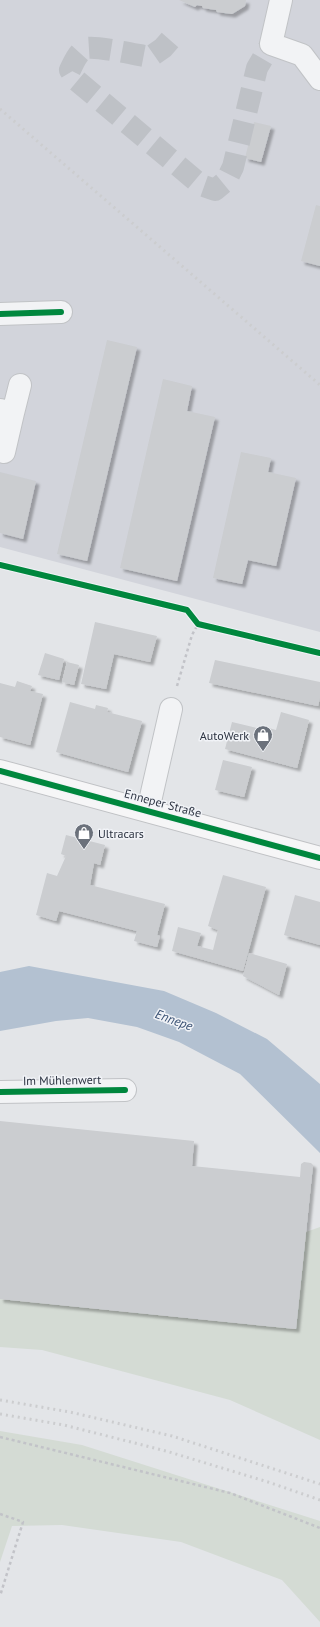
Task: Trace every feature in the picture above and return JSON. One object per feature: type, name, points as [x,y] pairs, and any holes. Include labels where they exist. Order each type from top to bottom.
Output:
[{"type":"main road","name":"Enneper Straße","points":[[0,770],[320,858]]},
{"type":"street","points":[[281,0],[271,44],[302,55],[320,79]]},
{"type":"street","points":[[0,314],[61,312]]},
{"type":"street","points":[[4,452],[6,412],[20,385]]},
{"type":"street","points":[[148,810],[171,709]]},
{"type":"street","name":"Im Mühlenwert","points":[[0,1092],[125,1090]]},
{"type":"path","points":[[171,709],[192,635],[198,624]]},
{"type":"path","points":[[0,1437],[230,1493],[320,1528]]},
{"type":"path","points":[[0,1514],[24,1522],[0,1596]]},
{"type":"shaded area","points":[[0,0],[320,0],[320,632],[0,547]]},
{"type":"shaded area","points":[[320,1227],[320,1440],[230,1400],[42,1350],[0,1347],[0,1299],[296,1329],[306,1232]]},
{"type":"shaded area","points":[[0,1431],[82,1445],[320,1521],[320,1622],[282,1580],[181,1542],[62,1525],[12,1526],[0,1562]]},
{"type":"water","name":"Ennepe","points":[[29,966],[164,991],[216,1013],[267,1039],[320,1084],[320,1153],[240,1074],[179,1042],[137,1027],[88,1018],[56,1021],[0,1031],[0,972]]},
{"type":"building","points":[[179,0],[246,0],[245,6],[232,14],[217,12],[216,10],[203,8],[202,6],[197,5],[195,7]]},
{"type":"building","points":[[254,122],[271,126],[261,162],[245,158]]},
{"type":"building","points":[[316,205],[320,206],[320,266],[301,261]]},
{"type":"building","points":[[107,340],[137,347],[87,561],[57,554]]},
{"type":"building","points":[[163,379],[192,386],[187,411],[215,417],[177,581],[120,568]]},
{"type":"building","points":[[241,452],[271,458],[268,472],[296,478],[276,566],[248,560],[242,584],[213,578]]},
{"type":"building","points":[[0,472],[36,481],[23,539],[0,533]]},
{"type":"building","points":[[95,622],[157,636],[150,662],[114,654],[106,689],[81,684]]},
{"type":"building","points":[[45,653],[64,659],[59,680],[38,675]]},
{"type":"building","points":[[215,660],[320,682],[320,698],[318,706],[209,683]]},
{"type":"building","points":[[67,662],[79,665],[74,685],[62,682]]},
{"type":"building","points":[[17,681],[32,686],[30,691],[43,694],[30,745],[0,737],[0,683],[15,687]]},
{"type":"building","points":[[70,702],[95,709],[96,705],[108,708],[107,712],[142,721],[128,772],[56,752]]},
{"type":"building","points":[[281,712],[309,720],[297,768],[225,749],[232,722],[265,730],[265,727],[276,730]]},
{"type":"building","points":[[223,760],[252,767],[244,797],[215,790]]},
{"type":"building","points":[[66,835],[105,845],[100,865],[94,863],[90,885],[165,904],[157,935],[160,936],[157,947],[134,941],[137,931],[59,911],[56,921],[36,915],[47,873],[57,876],[66,856],[61,854]]},
{"type":"building","points":[[223,875],[266,887],[243,971],[172,951],[178,927],[201,933],[197,946],[213,950],[218,930],[208,926]]},
{"type":"building","points":[[295,895],[320,902],[320,945],[284,935]]},
{"type":"building","points":[[249,953],[287,964],[279,995],[243,976]]},
{"type":"building","points":[[0,1121],[194,1141],[192,1166],[300,1177],[301,1164],[304,1162],[311,1163],[313,1165],[296,1329],[0,1299]]},
{"type":"tunnel","points":[[170,40],[163,48],[150,57],[108,49],[87,48],[79,54],[70,70],[76,80],[201,185],[215,190],[226,181],[233,167],[257,68],[271,44]]},
{"type":"railway","points":[[0,109],[320,385]]},
{"type":"railway","points":[[0,1400],[70,1412],[172,1436],[320,1484]]},
{"type":"railway","points":[[0,1414],[64,1425],[166,1451],[268,1482],[320,1500]]},
{"type":"cycle path","points":[[0,314],[61,312]]},
{"type":"cycle path","points":[[0,565],[187,610],[198,624],[320,653]]},
{"type":"cycle path","points":[[0,771],[320,858]]},
{"type":"cycle path","points":[[0,1092],[125,1090]]},
{"type":"place","name":"AutoWerk","points":[[263,752]]},
{"type":"place","name":"Ultracars","points":[[84,850]]}]
